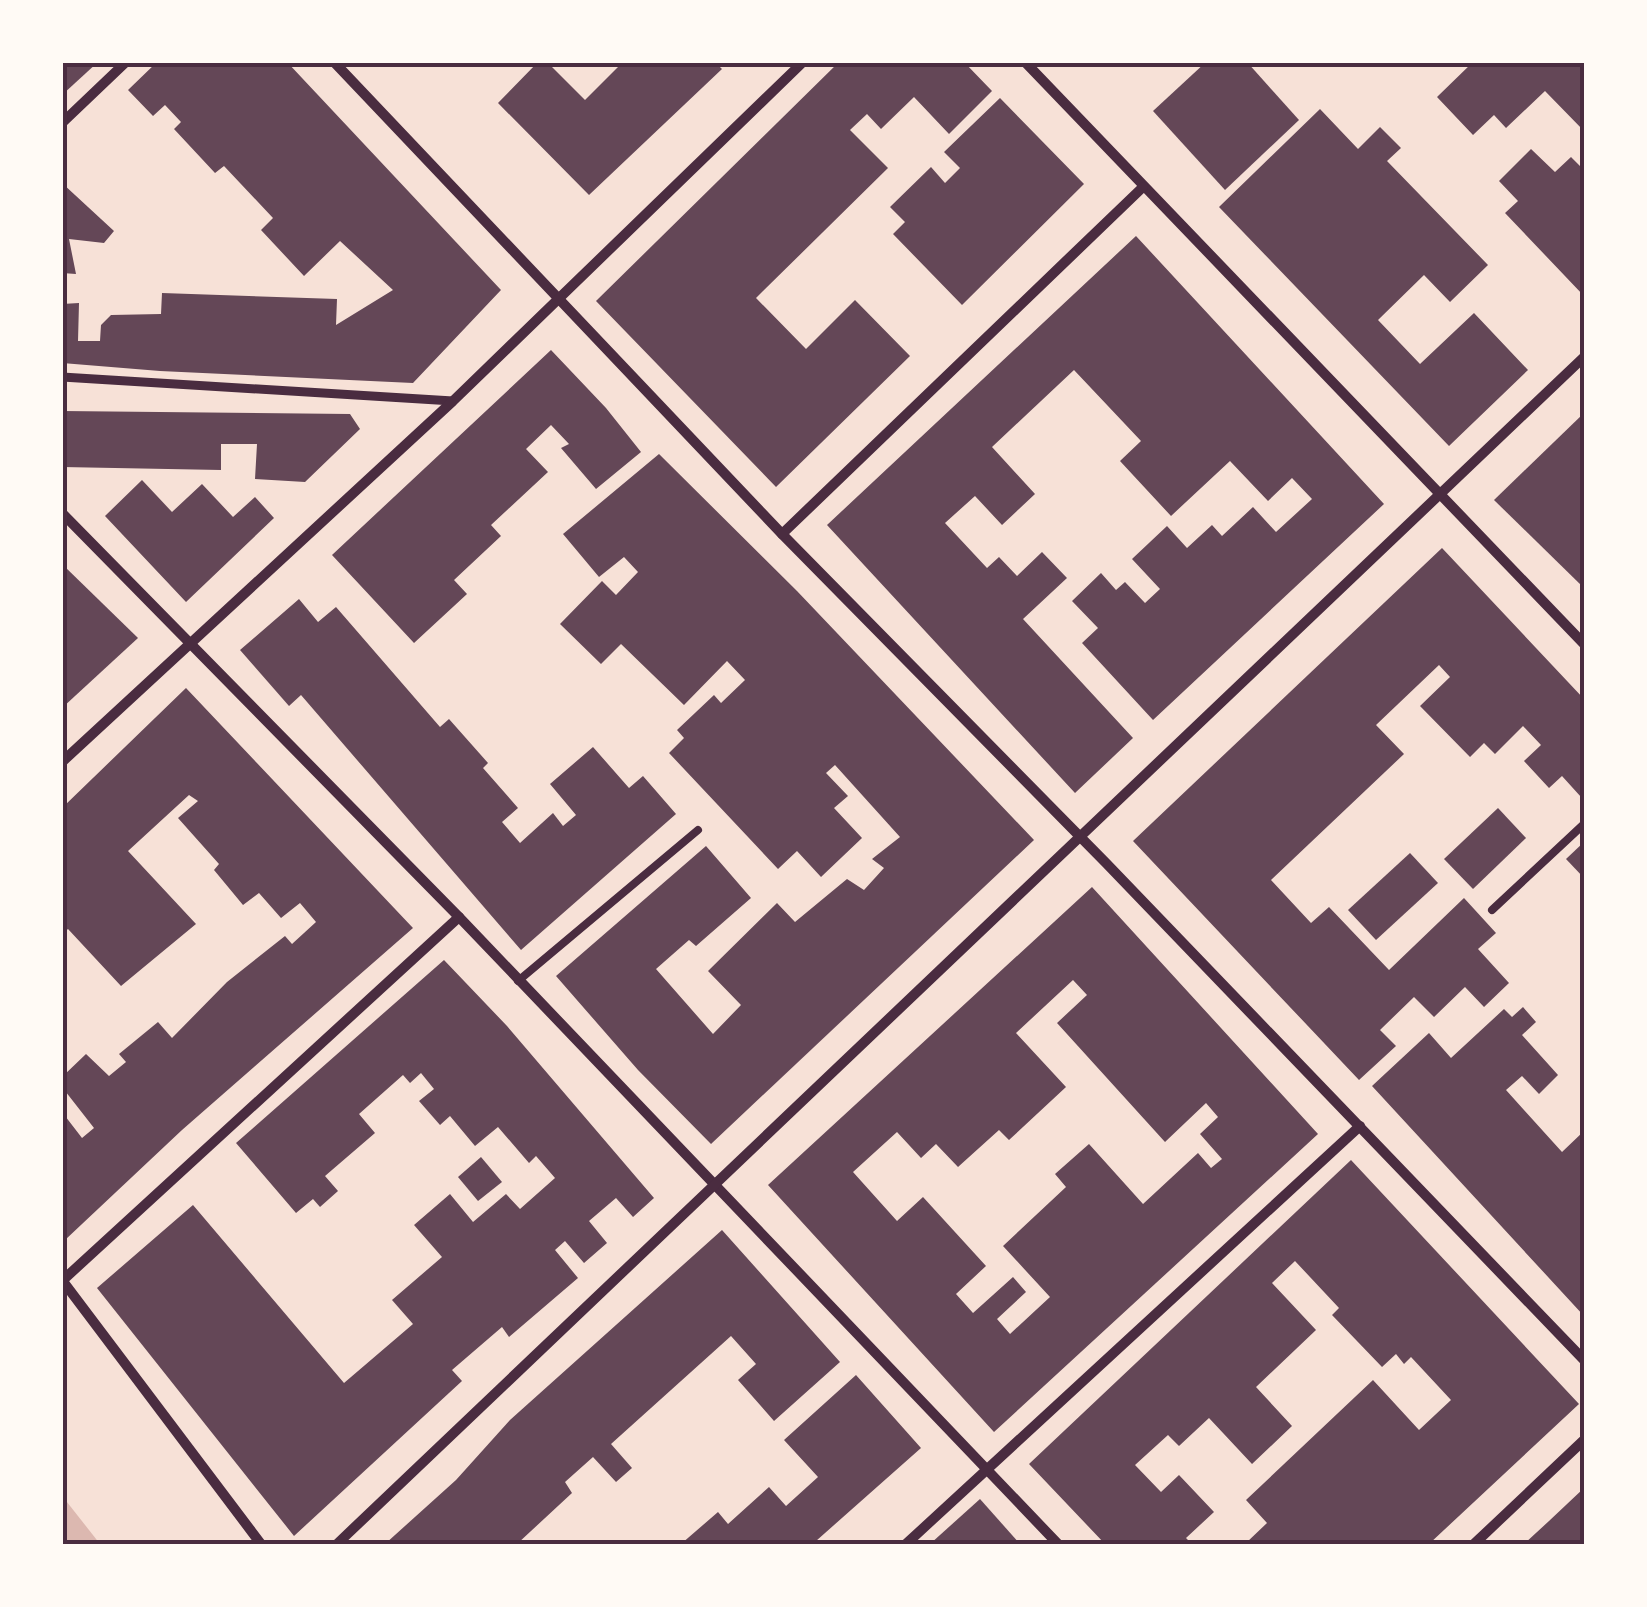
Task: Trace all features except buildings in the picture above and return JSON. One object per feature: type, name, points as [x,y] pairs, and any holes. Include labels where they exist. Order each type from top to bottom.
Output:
[{"type":"street","points":[[62,122],[126,62]]},
{"type":"street","points":[[334,62],[782,534],[1584,1360]]},
{"type":"street","points":[[62,762],[453,400],[804,62]]},
{"type":"street","points":[[1025,62],[1584,644]]},
{"type":"street","points":[[782,534],[1143,187]]},
{"type":"street","points":[[337,1544],[1584,357]]},
{"type":"street","points":[[62,377],[453,400]]},
{"type":"street","points":[[62,513],[459,918],[1058,1544]]},
{"type":"street","points":[[261,1544],[63,1280],[459,918]]},
{"type":"street","points":[[906,1544],[1360,1126]]},
{"type":"street","points":[[1474,1544],[1584,1440]]},
{"type":"lane","points":[[1492,910],[1584,824]]},
{"type":"lane","points":[[518,981],[698,830]]},
{"type":"shaded area","points":[[63,1497],[100,1544],[63,1544]]}]
